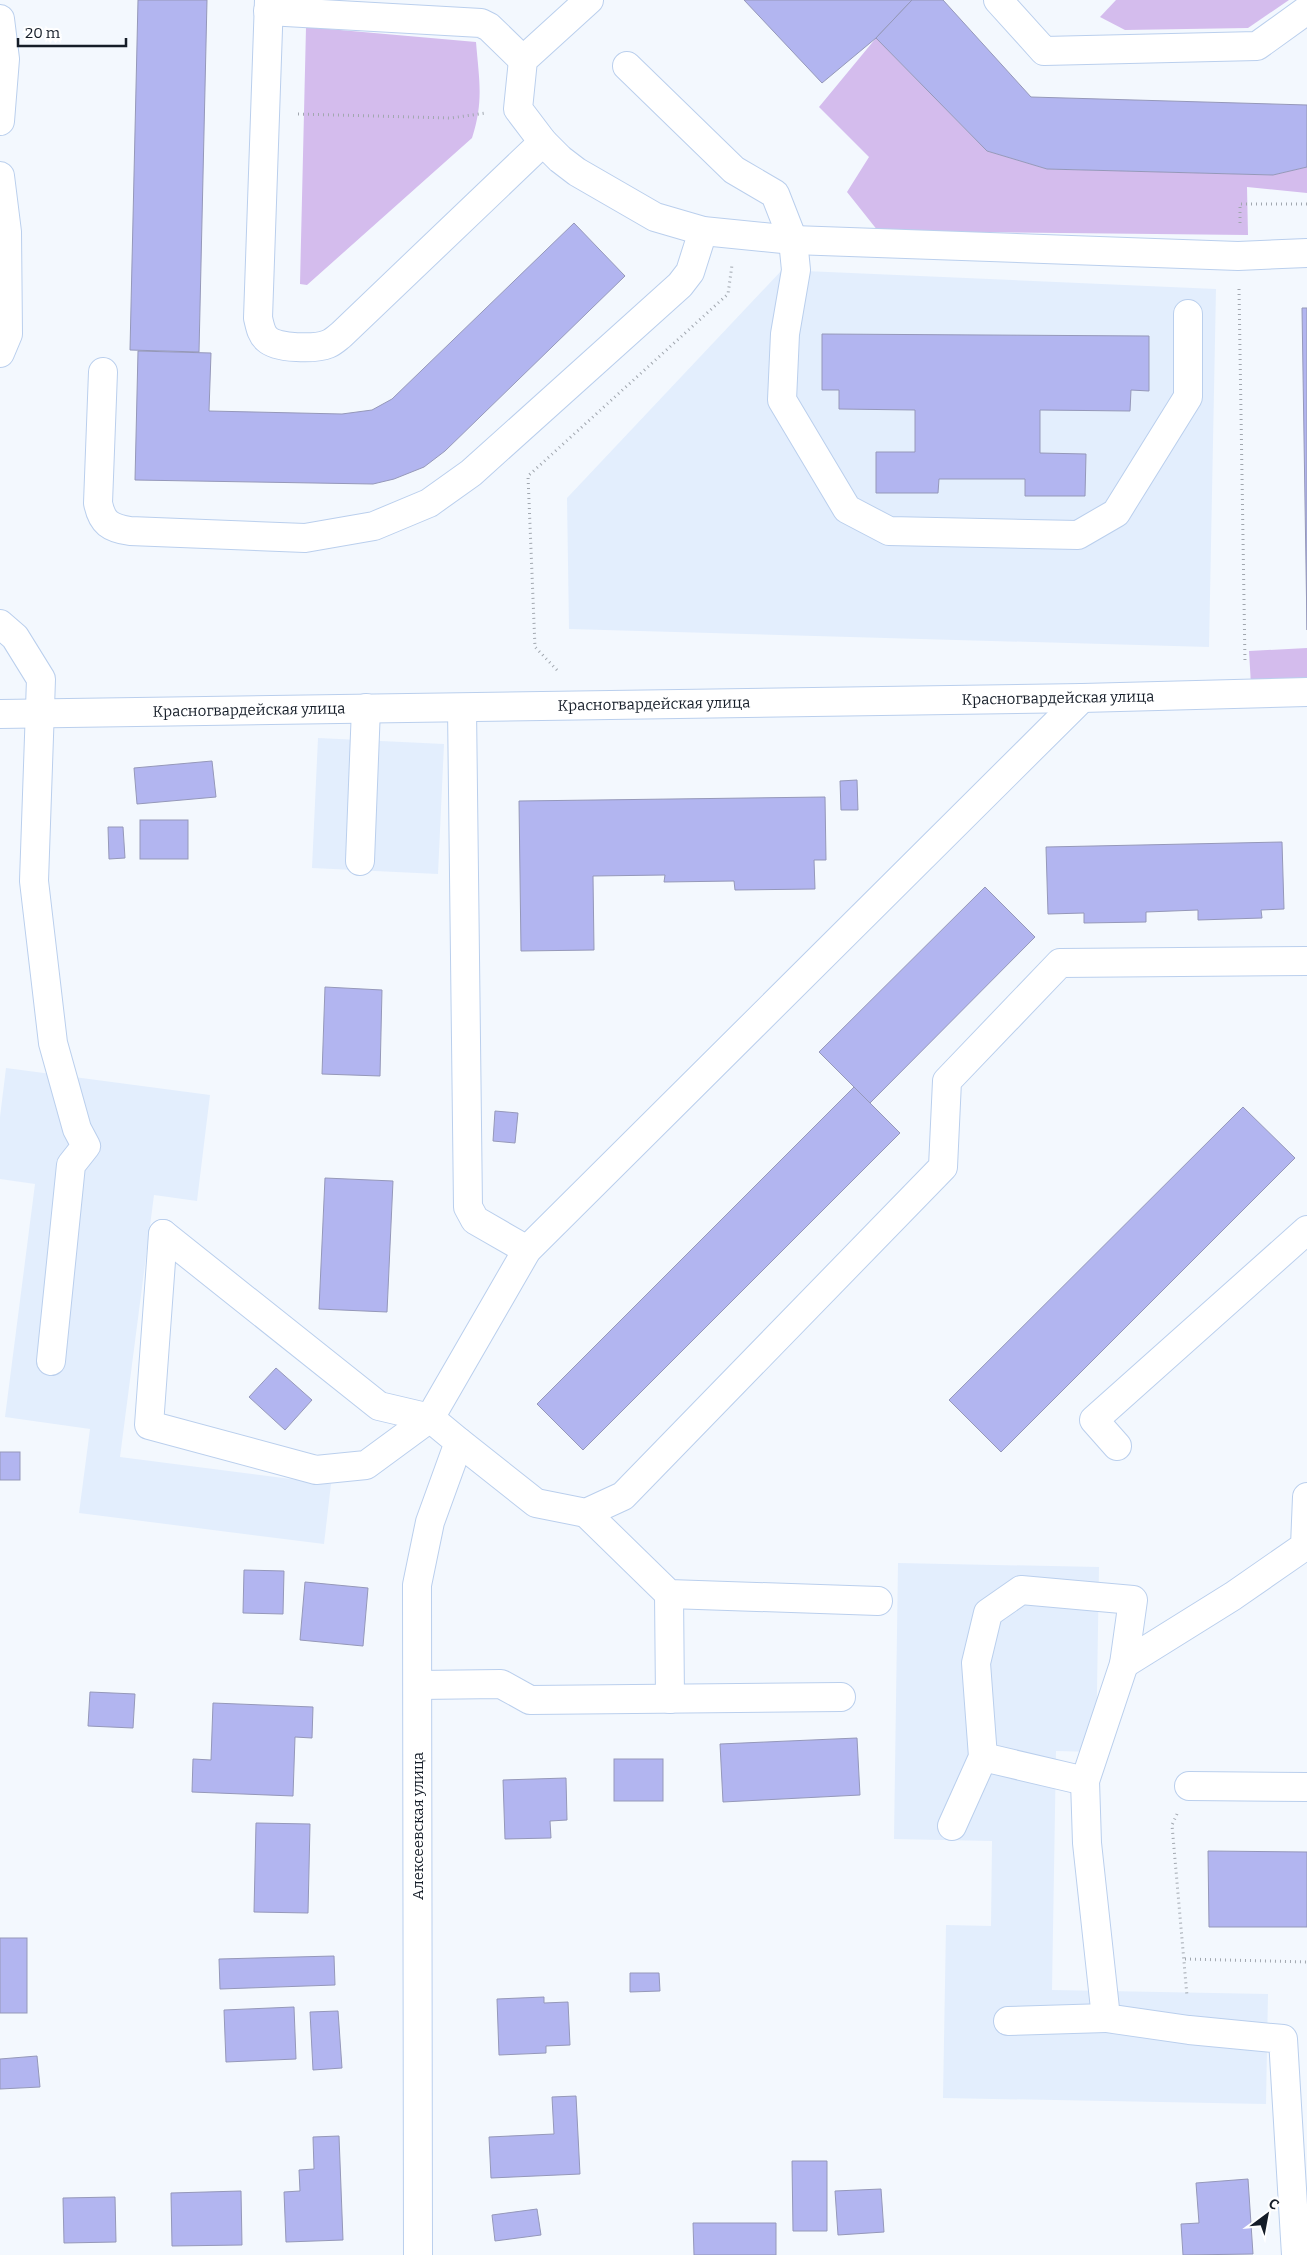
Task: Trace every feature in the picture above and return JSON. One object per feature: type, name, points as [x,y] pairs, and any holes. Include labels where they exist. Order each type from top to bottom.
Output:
[{"type":"street","points":[[589,0],[524,60],[518,109],[543,142],[560,159],[577,172],[655,217],[703,231],[793,240],[1238,256],[1307,253]]},
{"type":"street","points":[[998,0],[1044,51],[1257,46],[1307,10]]},
{"type":"street","points":[[524,60],[489,26],[481,23],[269,5],[258,318],[261,332],[268,341],[282,346],[310,347],[328,344],[341,335],[543,142]]},
{"type":"street","points":[[0,18],[5,59],[0,120]]},
{"type":"street","points":[[627,66],[734,170],[774,194],[793,240],[796,270],[785,334],[782,400],[846,510],[889,531],[1078,535],[1116,512],[1188,397],[1188,314]]},
{"type":"street","points":[[0,176],[8,232],[8,334],[0,353]]},
{"type":"street","points":[[103,372],[98,503],[101,516],[114,528],[130,531],[305,538],[374,526],[429,502],[471,473],[680,285],[690,272],[703,231]]},
{"type":"street","points":[[0,624],[15,637],[41,678],[34,880],[53,1043],[77,1129],[86,1146],[71,1165],[51,1361]]},
{"type":"street","name":"Красногвардейская улица","points":[[0,714],[1082,698],[1307,692]]},
{"type":"street","points":[[878,1601],[668,1594],[586,1513],[536,1503],[430,1418],[379,1406],[163,1234],[149,1425],[316,1470],[366,1465],[430,1418],[527,1250],[1082,698]]},
{"type":"street","points":[[360,861],[366,708]]},
{"type":"street","points":[[462,708],[468,1207],[476,1220],[527,1250]]},
{"type":"street","points":[[586,1513],[623,1496],[943,1167],[947,1081],[1060,963],[1307,961]]},
{"type":"street","points":[[1117,1446],[1094,1420],[1307,1230]]},
{"type":"street","name":"Алексеевская улица","points":[[418,2255],[417,1585],[430,1522],[459,1442]]},
{"type":"street","points":[[1124,1664],[1233,1596],[1305,1546],[1307,1511]]},
{"type":"street","points":[[952,1826],[983,1757],[976,1662],[988,1614],[1021,1590],[1133,1600],[1124,1664],[1085,1781],[1087,1843],[1106,2018]]},
{"type":"street","points":[[668,1594],[670,1699]]},
{"type":"street","points":[[418,1686],[501,1684],[530,1700],[841,1697]]},
{"type":"street","points":[[983,1757],[1085,1781]]},
{"type":"street","points":[[1189,1786],[1307,1787]]},
{"type":"street","points":[[1008,2021],[1106,2018],[1189,2030],[1283,2039],[1296,2255]]},
{"type":"path","points":[[265,114],[451,118],[485,113]]},
{"type":"path","points":[[1246,693],[1243,638],[1238,256],[1240,204],[1307,204]]},
{"type":"path","points":[[557,670],[535,647],[528,476],[728,294],[735,234]]},
{"type":"path","points":[[1189,1786],[1172,1825],[1185,1959],[1189,2030]]},
{"type":"path","points":[[1185,1959],[1307,1962]]},
{"type":"shaded area","points":[[1116,0],[1289,0],[1248,28],[1125,30],[1100,17]]},
{"type":"shaded area","points":[[306,27],[476,42],[480,90],[476,125],[472,138],[307,285],[300,284]]},
{"type":"shaded area","points":[[876,38],[987,151],[1047,169],[1273,175],[1307,167],[1307,193],[1247,187],[1248,235],[878,231],[847,192],[869,157],[819,107]]},
{"type":"shaded area","points":[[782,270],[1216,289],[1209,647],[569,629],[567,498]]},
{"type":"shaded area","points":[[1307,648],[1307,683],[1251,685],[1249,651]]},
{"type":"shaded area","points":[[318,738],[444,744],[438,874],[312,868]]},
{"type":"shaded area","points":[[6,1068],[210,1095],[197,1201],[154,1195],[120,1457],[331,1484],[324,1544],[79,1513],[90,1429],[5,1417],[35,1184],[0,1179],[0,1117]]},
{"type":"shaded area","points":[[898,1563],[1099,1567],[1096,1752],[1056,1751],[1052,1990],[1268,1994],[1266,2104],[943,2098],[946,1925],[991,1926],[992,1841],[894,1839]]},
{"type":"building","points":[[138,0],[207,0],[199,352],[130,350]]},
{"type":"building","points":[[744,0],[912,0],[876,38],[822,83]]},
{"type":"building","points":[[912,0],[943,0],[1031,97],[1307,105],[1307,167],[1273,175],[1047,169],[987,151],[876,38]]},
{"type":"building","points":[[574,223],[625,276],[445,451],[424,467],[394,479],[373,484],[135,480],[138,351],[211,353],[209,411],[342,414],[372,410],[392,399]]},
{"type":"building","points":[[1302,308],[1307,308],[1307,630]]},
{"type":"building","points":[[822,334],[1149,336],[1149,391],[1131,390],[1130,411],[1040,410],[1040,453],[1086,454],[1085,496],[1025,496],[1025,479],[939,479],[938,493],[876,493],[876,452],[915,452],[915,410],[839,409],[839,390],[822,390]]},
{"type":"building","points":[[212,761],[216,797],[137,804],[134,768]]},
{"type":"building","points":[[857,780],[858,810],[841,810],[840,781]]},
{"type":"building","points":[[825,797],[826,860],[814,860],[815,889],[735,890],[734,881],[664,882],[665,875],[593,876],[594,950],[521,951],[519,801]]},
{"type":"building","points":[[140,820],[188,820],[188,859],[140,859]]},
{"type":"building","points":[[108,827],[123,827],[125,858],[109,859]]},
{"type":"building","points":[[1282,842],[1284,909],[1261,910],[1262,918],[1198,920],[1198,910],[1146,912],[1146,922],[1084,923],[1084,913],[1048,914],[1046,847]]},
{"type":"building","points":[[985,887],[1035,937],[870,1103],[819,1052]]},
{"type":"building","points":[[325,987],[382,990],[380,1076],[322,1074]]},
{"type":"building","points":[[854,1087],[900,1133],[583,1450],[537,1404]]},
{"type":"building","points":[[1243,1107],[1295,1158],[1001,1452],[949,1400]]},
{"type":"building","points":[[495,1111],[518,1113],[515,1143],[493,1141]]},
{"type":"building","points":[[325,1178],[393,1181],[387,1312],[319,1309]]},
{"type":"building","points":[[276,1368],[312,1400],[285,1430],[249,1397]]},
{"type":"building","points":[[0,1452],[20,1452],[20,1480],[0,1480]]},
{"type":"building","points":[[244,1570],[284,1571],[283,1614],[243,1613]]},
{"type":"building","points":[[305,1582],[368,1588],[363,1646],[300,1640]]},
{"type":"building","points":[[90,1692],[135,1694],[133,1728],[88,1726]]},
{"type":"building","points":[[213,1703],[313,1707],[312,1738],[295,1737],[293,1796],[192,1792],[193,1759],[211,1760]]},
{"type":"building","points":[[857,1738],[860,1795],[723,1802],[720,1744]]},
{"type":"building","points":[[614,1759],[663,1759],[663,1801],[614,1801]]},
{"type":"building","points":[[566,1778],[567,1820],[550,1821],[551,1838],[505,1839],[503,1780]]},
{"type":"building","points":[[256,1823],[310,1824],[308,1913],[254,1912]]},
{"type":"building","points":[[1208,1851],[1307,1852],[1307,1927],[1209,1927]]},
{"type":"building","points":[[0,1938],[27,1938],[27,2013],[0,2013]]},
{"type":"building","points":[[334,1956],[335,1985],[220,1989],[219,1959]]},
{"type":"building","points":[[630,1973],[659,1973],[660,1991],[630,1992]]},
{"type":"building","points":[[544,1997],[544,2003],[568,2002],[570,2045],[546,2046],[546,2053],[499,2055],[497,1999]]},
{"type":"building","points":[[294,2007],[296,2059],[226,2062],[224,2010]]},
{"type":"building","points":[[338,2011],[342,2068],[313,2070],[310,2012]]},
{"type":"building","points":[[37,2056],[40,2087],[0,2089],[0,2059]]},
{"type":"building","points":[[576,2096],[580,2174],[491,2178],[489,2137],[554,2134],[552,2097]]},
{"type":"building","points":[[339,2136],[343,2240],[286,2242],[284,2192],[300,2191],[299,2170],[314,2169],[313,2137]]},
{"type":"building","points":[[792,2161],[827,2161],[827,2231],[793,2231]]},
{"type":"building","points":[[1248,2179],[1253,2254],[1183,2255],[1181,2224],[1199,2223],[1196,2183]]},
{"type":"building","points":[[881,2189],[884,2232],[838,2235],[835,2191]]},
{"type":"building","points":[[241,2191],[242,2245],[172,2246],[171,2193]]},
{"type":"building","points":[[115,2197],[116,2242],[64,2243],[63,2198]]},
{"type":"building","points":[[537,2209],[541,2235],[495,2241],[492,2215]]},
{"type":"building","points":[[693,2223],[776,2223],[776,2255],[694,2255]]}]
